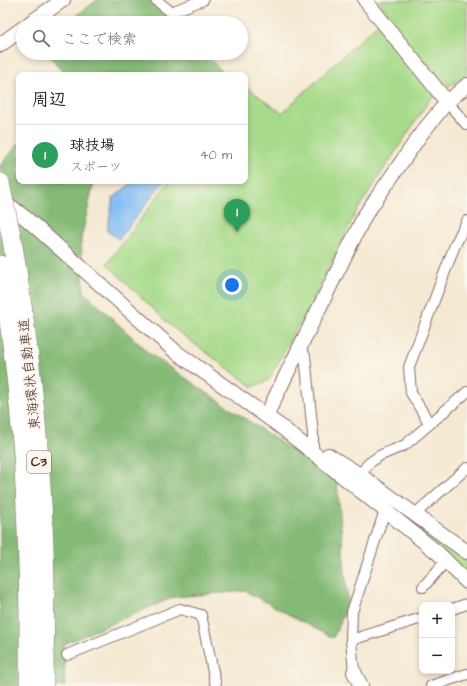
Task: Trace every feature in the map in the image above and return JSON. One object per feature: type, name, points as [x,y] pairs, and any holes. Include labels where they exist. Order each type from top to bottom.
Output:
[{"type":"highway","name":"東海環状自動車道","points":[[0,183],[12,240],[29,357],[39,459],[45,583],[44,686]]},
{"type":"highway","name":"東海環状自動車道","points":[[0,265],[11,339],[22,443],[30,584],[29,686]]},
{"type":"street","points":[[40,16],[63,0]]},
{"type":"street","points":[[156,0],[171,12],[203,0]]},
{"type":"street","points":[[366,0],[467,126]]},
{"type":"street","points":[[0,45],[16,33]]},
{"type":"street","points":[[266,416],[365,215],[421,134],[447,102],[467,85]]},
{"type":"street","points":[[0,198],[28,220],[176,352],[280,426],[385,510],[446,561],[467,582]]},
{"type":"street","points":[[429,423],[411,393],[408,367],[455,245],[467,221]]},
{"type":"street","points":[[300,348],[305,356],[313,434],[312,446]]},
{"type":"street","points":[[360,475],[368,464],[379,456],[405,445],[467,392]]},
{"type":"street","points":[[280,426],[360,475],[467,552]]},
{"type":"street","points":[[415,514],[467,468]]},
{"type":"street","points":[[361,686],[354,672],[351,640],[352,612],[385,510]]},
{"type":"street","points":[[423,587],[446,561]]},
{"type":"street","points":[[455,608],[467,604]]},
{"type":"street","points":[[67,655],[180,609],[201,615],[216,686]]},
{"type":"street","points":[[351,640],[419,619]]},
{"type":"street","points":[[431,686],[467,674]]},
{"type":"green space","points":[[97,0],[153,0],[168,16],[76,16]]},
{"type":"green space","points":[[379,0],[467,0],[467,74],[430,99],[356,212],[302,323],[297,327],[269,380],[253,387],[172,327],[107,264],[167,184],[248,184],[248,88],[282,113],[388,14]]},
{"type":"green space","points":[[53,60],[211,60],[223,72],[63,72]]},
{"type":"green space","points":[[16,147],[16,184],[93,184],[81,239],[84,292],[150,354],[337,481],[348,605],[333,638],[245,591],[174,597],[64,644],[65,686],[0,686],[0,166]]},
{"type":"green space","points":[[370,488],[467,559],[467,576],[367,491]]},
{"type":"water","points":[[130,184],[162,184],[119,239],[107,231],[113,198]]},
{"type":"place","name":"球技場","points":[[237,232]]}]
